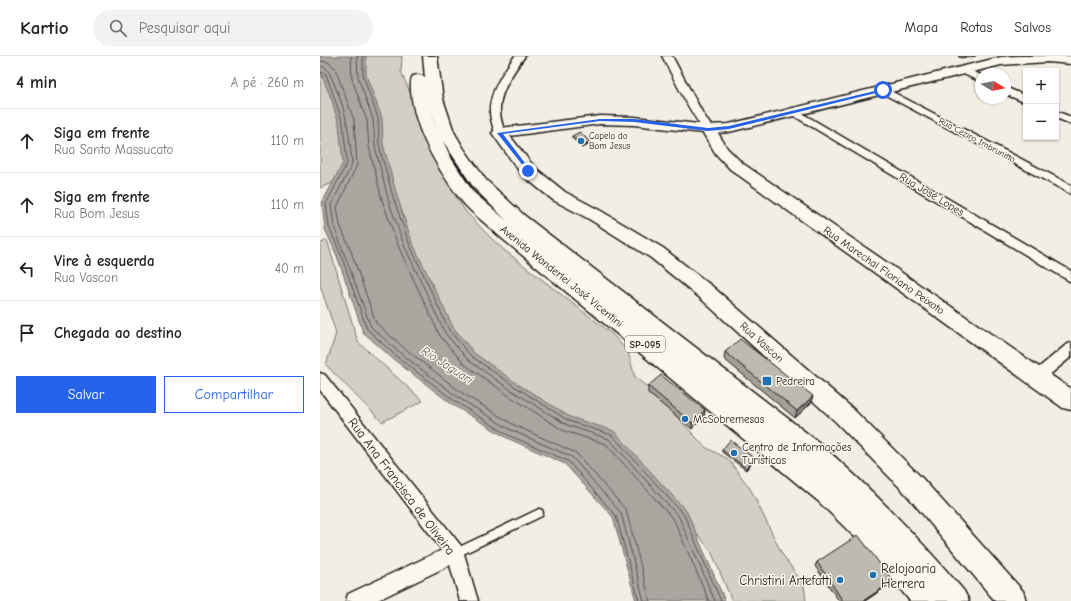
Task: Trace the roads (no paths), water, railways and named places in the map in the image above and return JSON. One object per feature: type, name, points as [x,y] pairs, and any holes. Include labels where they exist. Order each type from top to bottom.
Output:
[{"type":"main road","name":"Avenida Wanderlei José Vicentini","points":[[416,56],[420,102],[431,136],[442,158],[467,196],[505,230],[827,492],[878,540],[929,601]]},
{"type":"main road","name":"Avenida Wanderlei José Vicentini","points":[[430,56],[435,99],[446,132],[456,150],[480,184],[518,221],[834,471],[919,558],[954,601]]},
{"type":"street","points":[[520,56],[513,65],[502,85],[495,108],[500,133],[600,120],[634,121],[708,129],[729,128],[962,70],[1001,62],[1045,57],[1071,60]]},
{"type":"street","points":[[667,56],[697,112],[708,129]]},
{"type":"street","points":[[1045,57],[1071,65]]},
{"type":"street","points":[[962,70],[975,76]]},
{"type":"street","name":"Rua Ceziro Imbrunitto","points":[[883,90],[1071,190]]},
{"type":"street","points":[[1011,93],[1023,99]]},
{"type":"street","name":"Rua José Lopes","points":[[794,111],[1071,277]]},
{"type":"street","points":[[1059,115],[1071,121]]},
{"type":"street","name":"Rua Marechal Floriano Peixoto","points":[[708,129],[721,152],[736,166],[1036,378],[1071,401]]},
{"type":"street","name":"Rua Vascon","points":[[500,133],[528,171],[559,196],[595,215],[657,253],[706,292],[844,415],[914,486],[1013,601]]},
{"type":"street","points":[[1036,378],[1071,350]]},
{"type":"street","name":"Rua Ana Francisca de Oliveira","points":[[320,379],[456,553],[469,601]]},
{"type":"street","points":[[355,601],[456,553]]},
{"type":"lane","points":[[456,553],[539,513]]},
{"type":"water","name":"Rio Jaguari","points":[[320,56],[366,56],[366,75],[382,118],[383,144],[397,196],[412,242],[453,327],[474,353],[516,383],[570,417],[614,431],[687,512],[725,601],[636,601],[613,517],[565,464],[507,438],[453,405],[393,359],[363,332],[337,256],[325,229],[322,203],[343,163],[339,124],[331,98],[320,71]]},
{"type":"place","name":"Capela do Bom Jesus","points":[[581,141]]},
{"type":"place","name":"Pedreira","points":[[767,381]]},
{"type":"place","name":"McSobremesas","points":[[685,419]]},
{"type":"place","name":"Centro de Informações Turísticas","points":[[734,453]]},
{"type":"place","name":"Relojoaria Herrera","points":[[873,575]]},
{"type":"place","name":"Christini Artefatti","points":[[840,580]]}]
